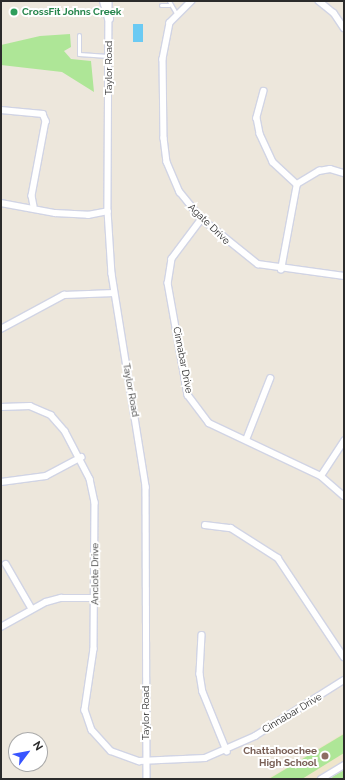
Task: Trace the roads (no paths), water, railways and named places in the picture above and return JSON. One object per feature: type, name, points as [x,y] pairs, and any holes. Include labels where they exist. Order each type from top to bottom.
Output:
[{"type":"main road","points":[[104,1],[109,18]]},
{"type":"street","name":"Taylor Road","points":[[109,1],[108,211],[114,293],[146,487],[147,779]]},
{"type":"street","name":"Agate Drive","points":[[192,1],[177,14],[165,36],[163,58],[164,138],[172,176],[187,204],[202,219],[258,264],[281,270],[344,276]]},
{"type":"street","points":[[319,1],[334,12],[344,28]]},
{"type":"street","points":[[264,90],[257,118],[260,134],[273,162],[297,184]]},
{"type":"street","points":[[1,110],[43,114],[46,121],[32,196],[34,206]]},
{"type":"street","points":[[281,270],[297,184],[319,171],[330,169],[344,173]]},
{"type":"street","points":[[1,202],[34,206],[55,213],[88,215],[108,211]]},
{"type":"street","name":"Cinnabar Drive","points":[[202,219],[172,259],[168,283],[188,395],[209,423],[321,476],[344,496]]},
{"type":"street","points":[[1,329],[64,295],[114,293]]},
{"type":"street","points":[[246,440],[270,378]]},
{"type":"street","name":"Anclote Drive","points":[[1,406],[30,406],[51,415],[81,458],[95,502],[94,649],[85,699],[88,720],[96,738],[111,751],[129,759],[146,761]]},
{"type":"street","points":[[321,476],[344,441]]},
{"type":"street","points":[[1,482],[46,476],[81,458]]},
{"type":"street","points":[[205,525],[232,528],[278,558],[344,657]]},
{"type":"street","points":[[6,564],[32,609]]},
{"type":"street","points":[[1,627],[32,609],[62,598],[95,598]]},
{"type":"street","points":[[202,635],[200,674],[203,692],[227,751]]},
{"type":"street","name":"Cinnabar Drive","points":[[146,761],[205,758],[227,751],[344,680]]},
{"type":"street","points":[[321,779],[344,765]]},
{"type":"lane","points":[[161,5],[169,3],[177,14]]},
{"type":"lane","points":[[79,35],[79,54],[109,56]]},
{"type":"water","points":[[133,24],[143,24],[143,42],[133,42]]},
{"type":"place","name":"CrossFit Johns Creek","points":[[14,12]]},
{"type":"place","name":"Chattahoochee High School","points":[[325,756]]}]
